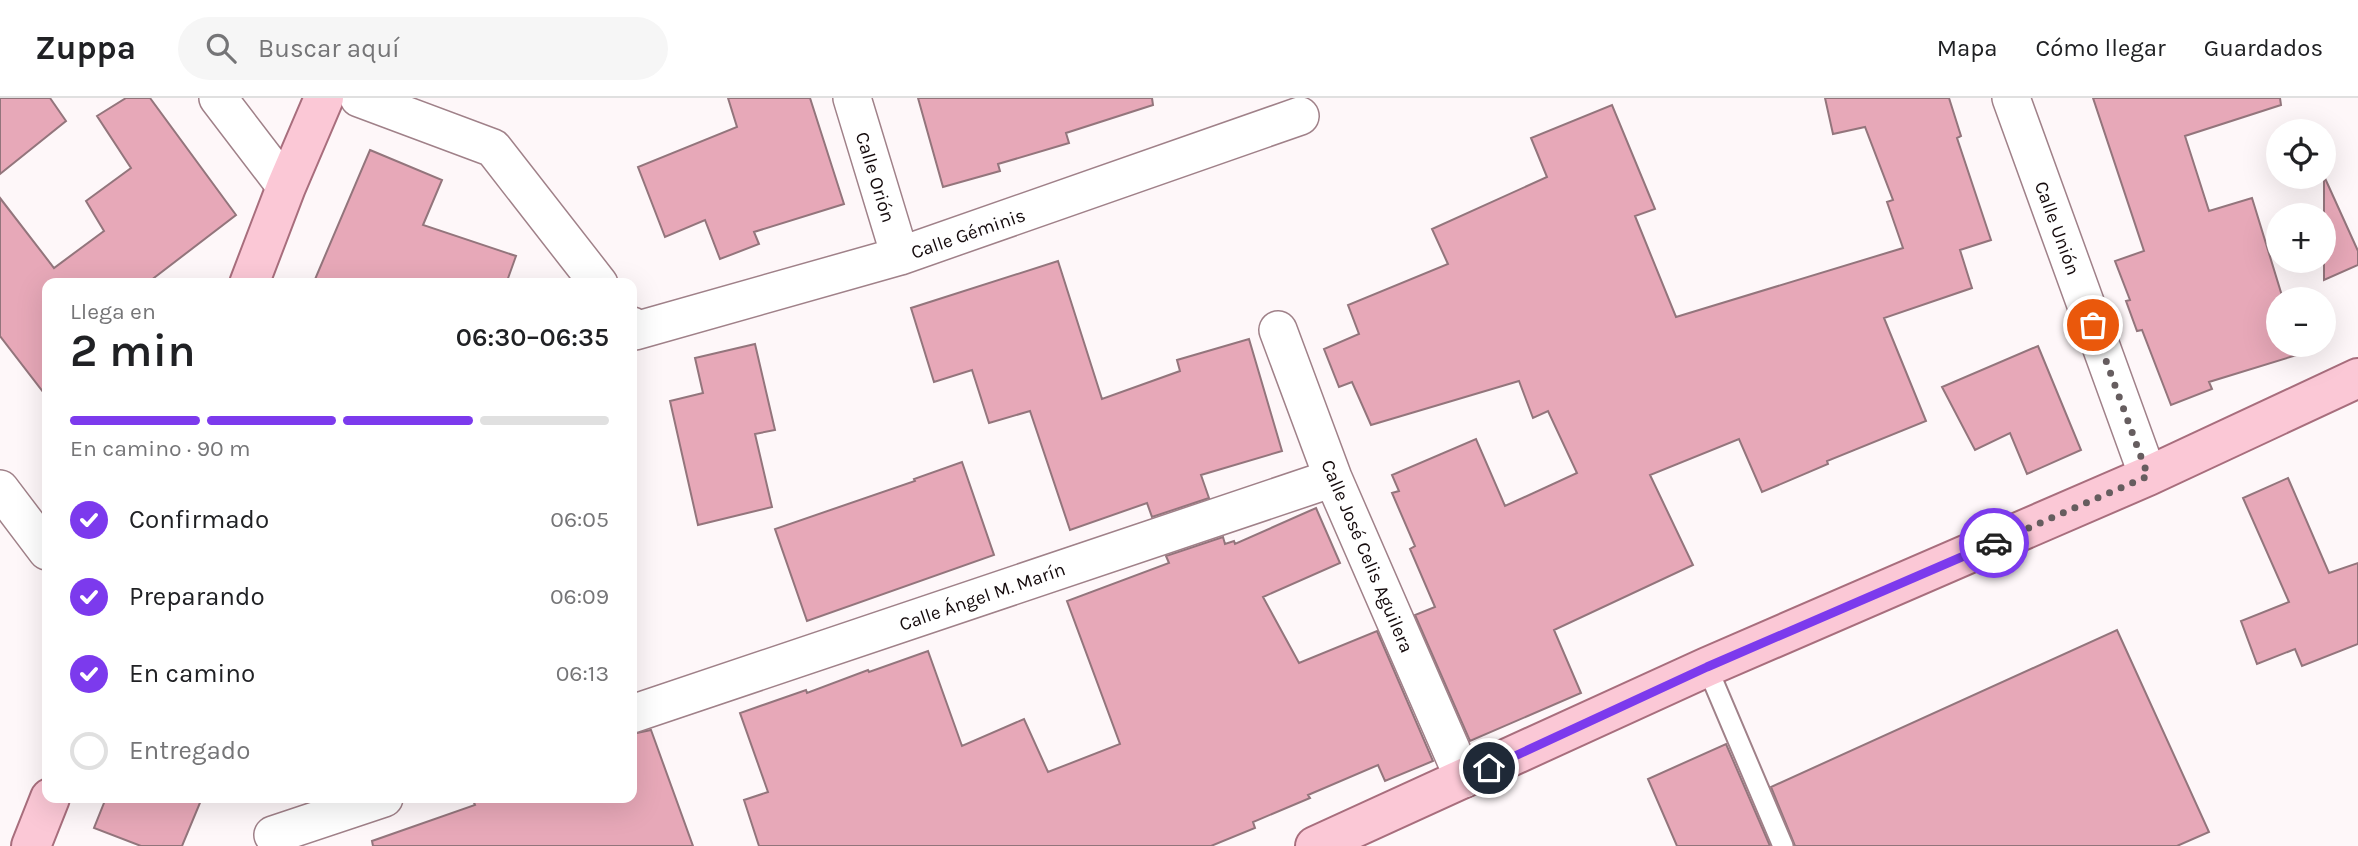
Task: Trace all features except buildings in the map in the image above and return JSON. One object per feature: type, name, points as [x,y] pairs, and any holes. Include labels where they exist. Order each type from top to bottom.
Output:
[{"type":"main road","points":[[251,278],[324,98]]},
{"type":"main road","points":[[1315,846],[1707,667],[2148,476],[2358,378]]},
{"type":"main road","points":[[31,846],[48,803]]},
{"type":"street","points":[[218,98],[286,187]]},
{"type":"street","points":[[359,98],[494,148],[594,278]]},
{"type":"street","name":"Calle Orión","points":[[852,98],[900,256]]},
{"type":"street","name":"Calle Unión","points":[[2011,98],[2148,476]]},
{"type":"street","name":"Calle Géminis","points":[[637,330],[900,256],[1300,116]]},
{"type":"street","name":"Calle José Celis Aguilera","points":[[1278,330],[1333,478],[1465,779]]},
{"type":"street","name":"Calle Ángel M. Marín","points":[[637,712],[1333,478]]},
{"type":"street","points":[[0,489],[42,544]]},
{"type":"street","points":[[274,841],[371,803]]},
{"type":"lane","points":[[1707,667],[1783,846]]},
{"type":"way so far","points":[[1994,543],[2148,476],[2093,325]]},
{"type":"route","points":[[1489,768],[1707,667],[1994,543]]}]
